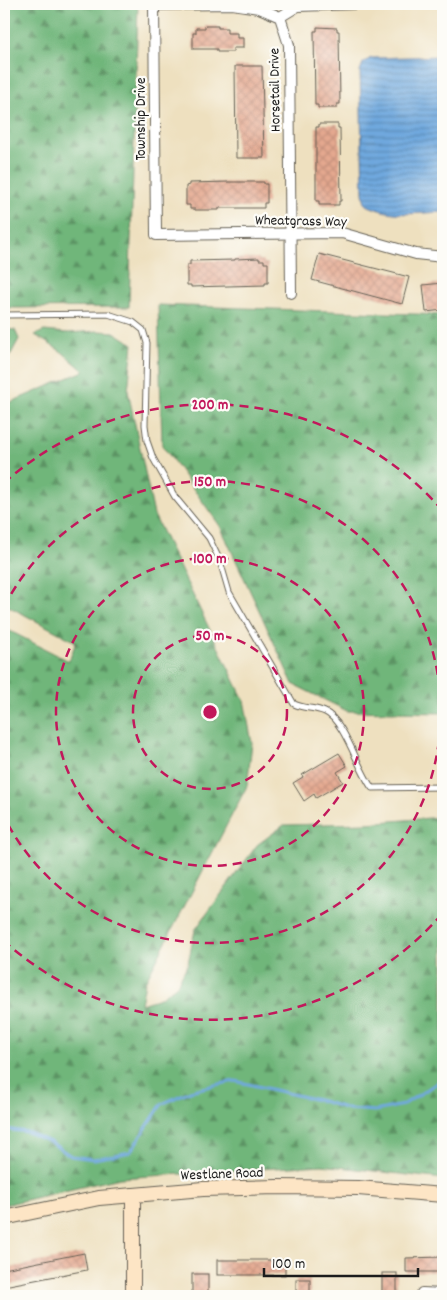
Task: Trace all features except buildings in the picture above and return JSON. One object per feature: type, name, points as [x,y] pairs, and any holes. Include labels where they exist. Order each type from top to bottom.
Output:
[{"type":"main road","name":"Westlane Road","points":[[4,1218],[98,1198],[203,1189],[277,1186],[358,1188],[443,1195]]},
{"type":"main road","points":[[133,1194],[133,1296]]},
{"type":"street","points":[[154,4],[232,4],[259,8],[280,17],[298,6],[356,4]]},
{"type":"street","name":"Township Drive","points":[[154,4],[156,235]]},
{"type":"street","name":"Horsetail Drive","points":[[280,17],[289,45],[291,293]]},
{"type":"street","name":"Wheatgrass Way","points":[[156,235],[342,233],[416,254],[443,257]]},
{"type":"street","points":[[422,1296],[422,1293],[443,1294]]},
{"type":"lane","points":[[4,315],[108,314],[132,322],[143,330],[147,343],[145,425],[152,458],[175,497],[209,538],[220,561],[229,592],[294,704],[303,709],[312,708],[326,712],[335,720],[344,732],[365,779],[372,788],[443,787]]},
{"type":"green space","points":[[4,4],[138,4],[129,307],[4,308]]},
{"type":"green space","points":[[158,305],[443,315],[443,713],[347,711],[293,684],[220,526],[162,445]]},
{"type":"green space","points":[[4,329],[15,330],[19,339],[10,356],[4,360]]},
{"type":"green space","points":[[44,331],[68,333],[114,332],[133,344],[128,391],[154,515],[244,700],[252,743],[247,786],[145,982],[141,1004],[160,998],[177,985],[188,963],[195,930],[257,845],[284,825],[366,823],[443,817],[443,1179],[322,1165],[120,1178],[4,1205],[4,628],[69,661],[76,642],[4,604],[4,405],[84,371],[62,352],[35,335]]},
{"type":"water","points":[[443,56],[443,212],[394,213],[365,204],[363,193],[360,71],[363,63],[371,58]]},
{"type":"waterway","points":[[4,1129],[27,1132],[50,1142],[71,1156],[94,1159],[130,1152],[162,1104],[190,1091],[215,1085],[235,1081],[322,1101],[348,1109],[375,1111],[403,1105],[443,1079]]}]
